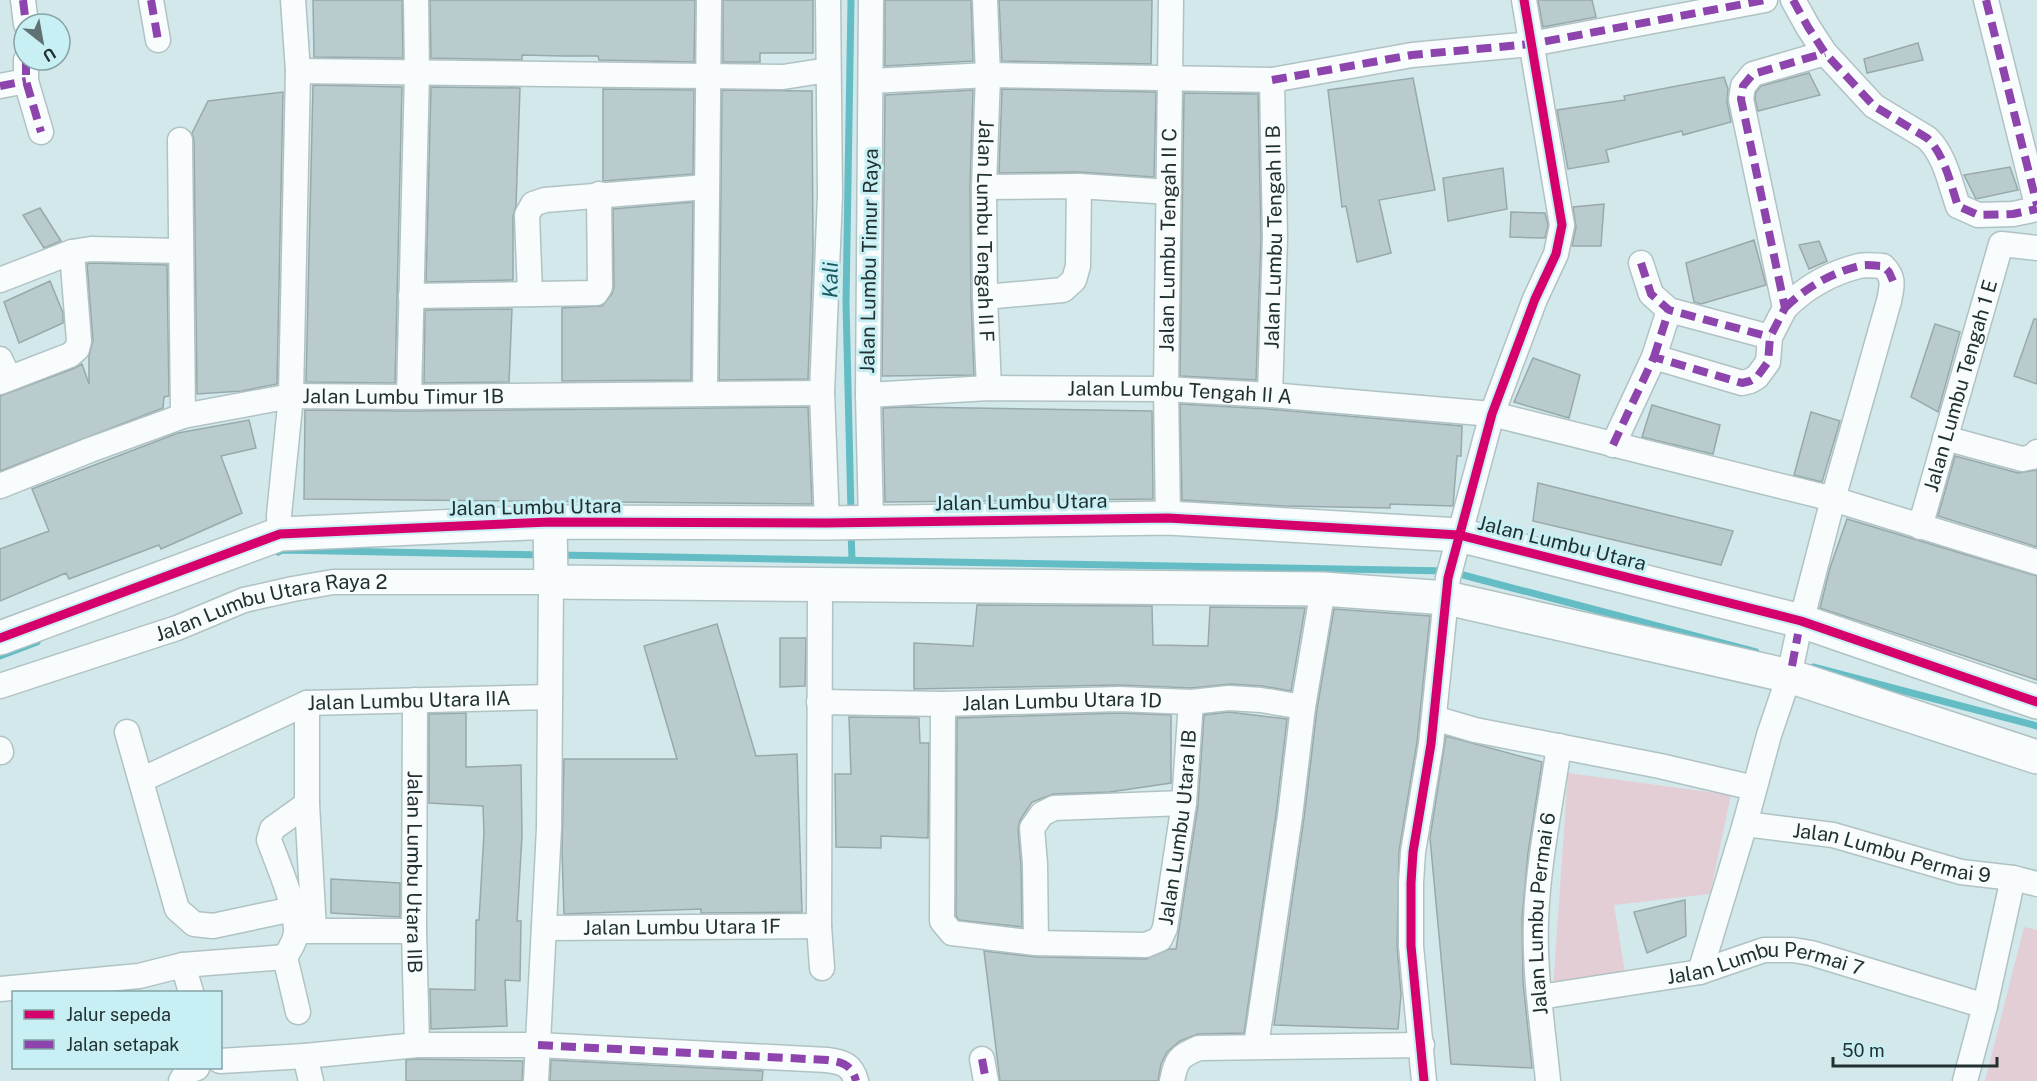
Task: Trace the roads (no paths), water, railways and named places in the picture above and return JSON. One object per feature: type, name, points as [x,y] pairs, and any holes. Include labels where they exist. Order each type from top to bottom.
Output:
[{"type":"street","points":[[151,0],[158,40]]},
{"type":"street","points":[[280,534],[279,515],[291,396],[298,71],[293,0]]},
{"type":"street","points":[[409,397],[417,72],[416,0]]},
{"type":"street","points":[[705,393],[709,0]]},
{"type":"street","name":"Jalan Lumbu Timur Raya","points":[[828,0],[830,195],[822,393],[850,523]]},
{"type":"street","name":"Jalan Lumbu Timur Raya","points":[[850,523],[868,395],[870,0]]},
{"type":"street","name":"Jalan Lumbu Tengah II F","points":[[985,0],[988,75],[984,187],[985,297],[989,388]]},
{"type":"street","name":"Jalan Lumbu Tengah II C","points":[[1168,518],[1166,388],[1171,0]]},
{"type":"street","points":[[1424,1081],[1411,946],[1411,883],[1415,841],[1434,718],[1448,588],[1458,541],[1492,414],[1535,299],[1556,255],[1562,225],[1524,0]]},
{"type":"street","points":[[871,81],[988,75],[1272,80],[1412,55],[1531,44],[1766,0]]},
{"type":"street","points":[[1793,0],[1825,53],[1874,106],[1927,138],[1934,145],[1940,153],[1958,206],[1978,215],[2013,214],[2037,207],[1986,0]]},
{"type":"street","points":[[1785,308],[1741,99],[1743,86],[1752,74],[1825,53]]},
{"type":"street","points":[[298,71],[783,77],[828,70]]},
{"type":"street","points":[[0,86],[23,72]]},
{"type":"street","points":[[26,72],[41,132]]},
{"type":"street","name":"Jalan Lumbu Tengah II B","points":[[1270,395],[1275,238],[1272,80]]},
{"type":"street","points":[[180,140],[183,416]]},
{"type":"street","points":[[985,297],[1063,290],[1074,280],[1078,266],[1079,186]]},
{"type":"street","points":[[984,187],[1079,186],[1169,192]]},
{"type":"street","points":[[530,294],[528,210],[536,202],[706,187]]},
{"type":"street","points":[[411,296],[589,294],[599,291],[599,195]]},
{"type":"street","name":"Jalan Lumbu Tengah 1 E","points":[[1920,527],[2001,244],[2037,248]]},
{"type":"street","points":[[0,280],[72,252],[91,249],[181,251]]},
{"type":"street","points":[[3,373],[70,355],[77,349],[79,341],[72,252]]},
{"type":"street","points":[[1641,263],[1651,294],[1669,310],[1770,337]]},
{"type":"street","points":[[1654,357],[1742,382],[1757,377],[1768,362],[1770,337],[1785,308],[1801,292],[1861,265],[1883,266],[1893,281],[1799,627],[1790,671],[1700,972]]},
{"type":"street","points":[[1613,445],[1654,357],[1669,310]]},
{"type":"street","name":"Jalan Lumbu Tengah II A","points":[[868,395],[989,388],[1166,388],[1492,414],[1833,499],[2037,562]]},
{"type":"street","name":"Jalan Lumbu Timur 1B","points":[[0,486],[183,416],[291,396],[822,393]]},
{"type":"street","points":[[1945,438],[2022,459],[2032,457],[2037,452]]},
{"type":"street","name":"Jalan Lumbu Utara","points":[[550,550],[850,523],[1168,518],[1458,541],[1799,627],[2037,702]]},
{"type":"street","name":"Jalan Lumbu Utara","points":[[0,638],[280,534],[550,550],[820,584],[1448,588],[1790,671],[2037,757]]},
{"type":"street","points":[[536,1081],[549,828],[550,550]]},
{"type":"street","name":"Jalan Lumbu Utara Raya 2","points":[[0,686],[177,628],[244,600],[333,582],[550,550]]},
{"type":"street","points":[[820,584],[819,926],[822,968]]},
{"type":"street","points":[[1256,1046],[1290,816],[1303,707],[1323,589]]},
{"type":"street","name":"Jalan Lumbu Utara IIA","points":[[141,780],[307,703],[550,697]]},
{"type":"street","name":"Jalan Lumbu Utara 1D","points":[[819,702],[943,704],[1119,699],[1191,702],[1229,698],[1261,700],[1303,707]]},
{"type":"street","name":"Jalan Lumbu Utara IIB","points":[[415,700],[414,931],[417,1045]]},
{"type":"street","name":"Jalan Lumbu Utara IB","points":[[943,704],[942,921],[952,933],[1036,943],[1146,945],[1160,939],[1165,928],[1184,803],[1191,702]]},
{"type":"street","points":[[298,1012],[285,957],[301,923],[307,804],[307,703]]},
{"type":"street","points":[[1434,718],[1474,730],[1685,771],[1754,788]]},
{"type":"street","points":[[127,732],[177,909],[194,924],[213,926],[301,923],[414,931]]},
{"type":"street","name":"Jalan Lumbu Permai 6","points":[[1548,1081],[1536,946],[1538,890],[1559,746]]},
{"type":"street","points":[[1036,943],[1032,828],[1042,814],[1054,808],[1184,803]]},
{"type":"street","points":[[301,923],[269,840],[272,829],[307,804]]},
{"type":"street","name":"Jalan Lumbu Permai 9","points":[[1745,824],[1833,835],[1961,872],[2013,878],[2037,884]]},
{"type":"street","points":[[1965,1081],[1985,1006],[2013,878]]},
{"type":"street","name":"Jalan Lumbu Utara 1F","points":[[544,927],[819,926]]},
{"type":"street","name":"Jalan Lumbu Permai 7","points":[[1540,997],[1700,972],[1764,950],[1793,950],[1812,953],[1985,1006]]},
{"type":"street","points":[[0,989],[139,976],[183,965],[285,957]]},
{"type":"street","points":[[183,965],[190,991]]},
{"type":"street","points":[[222,1061],[305,1056],[417,1045],[538,1045],[827,1060],[844,1062],[853,1071],[856,1081]]},
{"type":"street","points":[[1172,1081],[1175,1065],[1185,1053],[1199,1048],[1422,1045]]},
{"type":"street","points":[[305,1056],[311,1081]]},
{"type":"street","points":[[181,1081],[186,1072],[194,1069]]},
{"type":"waterway","name":"Kali","points":[[851,0],[846,303],[851,513]]},
{"type":"waterway","name":"Kali","points":[[851,530],[852,560]]},
{"type":"waterway","points":[[278,552],[282,550],[542,555]]},
{"type":"waterway","points":[[559,555],[1448,571],[1756,652]]},
{"type":"waterway","points":[[0,656],[37,642]]},
{"type":"waterway","points":[[1813,667],[2037,726]]}]
